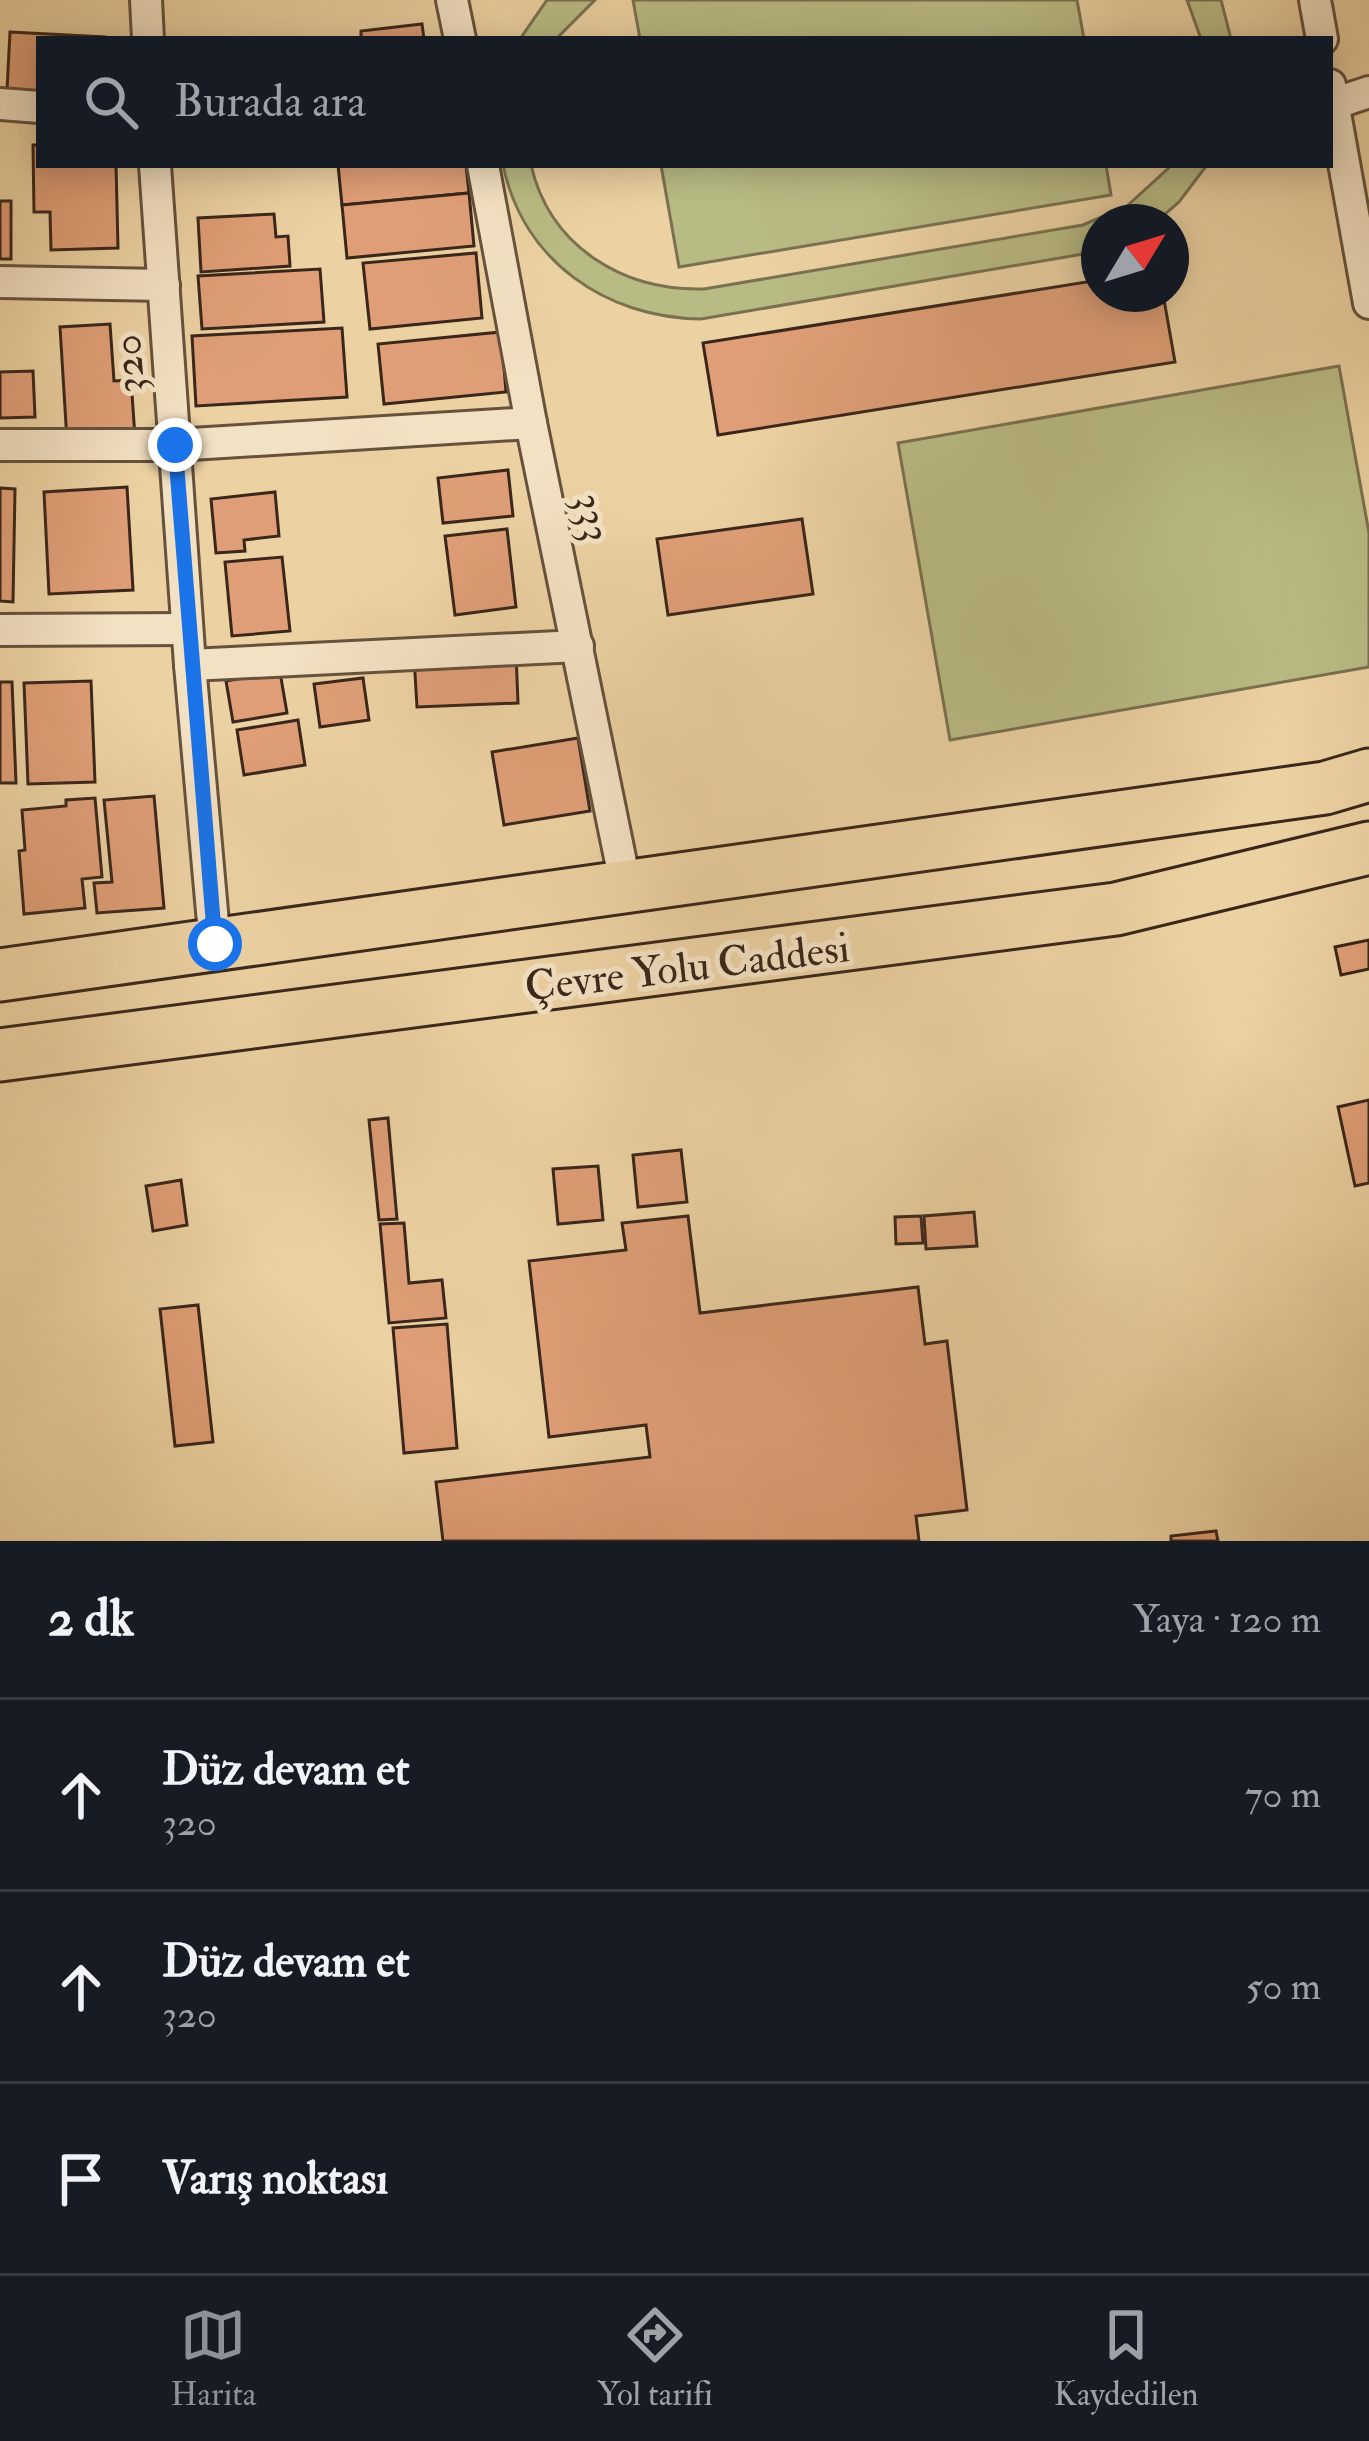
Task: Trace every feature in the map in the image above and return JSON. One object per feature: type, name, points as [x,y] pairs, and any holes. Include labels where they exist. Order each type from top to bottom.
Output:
[{"type":"highway","name":"Çevre Yolu Caddesi","points":[[0,975],[1325,788],[1369,776]]},
{"type":"highway","name":"Çevre Yolu Caddesi","points":[[0,1055],[1116,909],[1369,848]]},
{"type":"street","points":[[146,0],[148,36]]},
{"type":"street","points":[[452,0],[459,36]]},
{"type":"street","points":[[1315,0],[1321,36]]},
{"type":"street","points":[[1333,94],[1369,92]]},
{"type":"street","points":[[1333,99],[1369,303]]},
{"type":"street","points":[[0,104],[36,107]]},
{"type":"street","name":"320","points":[[155,168],[190,665]]},
{"type":"street","name":"333","points":[[484,168],[626,886]]},
{"type":"street","points":[[0,282],[164,285]]},
{"type":"street","points":[[0,445],[175,445],[531,423]]},
{"type":"street","points":[[0,630],[188,629]]},
{"type":"street","points":[[215,944],[190,665],[578,646]]},
{"type":"green space","points":[[547,0],[595,0],[559,36],[522,36]]},
{"type":"green space","points":[[633,0],[1077,0],[1083,36],[639,36]]},
{"type":"green space","points":[[1187,0],[1221,0],[1230,36],[1200,36]]},
{"type":"green space","points":[[504,168],[532,168],[555,219],[594,258],[645,282],[674,288],[704,289],[1081,225],[1081,254],[701,319],[633,308],[602,295],[549,256],[529,229]]},
{"type":"green space","points":[[662,168],[1106,168],[1111,195],[679,267]]},
{"type":"green space","points":[[1169,168],[1205,168],[1179,202],[1129,204]]},
{"type":"green space","points":[[1339,366],[1369,533],[1369,667],[950,740],[898,443]]},
{"type":"building","points":[[422,24],[424,36],[361,36],[361,31]]},
{"type":"building","points":[[10,32],[86,36],[36,36],[36,91],[7,90]]},
{"type":"building","points":[[33,145],[36,168],[116,168],[118,248],[51,250],[50,212],[34,212]]},
{"type":"building","points":[[338,168],[466,168],[469,193],[342,205]]},
{"type":"building","points":[[469,193],[474,246],[347,258],[342,205]]},
{"type":"building","points":[[0,201],[11,201],[11,259],[0,259]]},
{"type":"building","points":[[274,214],[276,237],[288,236],[290,266],[201,272],[198,218]]},
{"type":"building","points":[[476,253],[482,318],[370,329],[363,263]]},
{"type":"building","points":[[320,269],[324,322],[202,329],[198,276]]},
{"type":"building","points":[[1081,283],[1081,312],[1166,312],[1175,362],[718,435],[703,343]]},
{"type":"building","points":[[110,324],[114,381],[131,380],[135,437],[67,441],[60,327]]},
{"type":"building","points":[[342,328],[347,397],[196,406],[192,336]]},
{"type":"building","points":[[501,332],[506,392],[384,404],[378,344]]},
{"type":"building","points":[[33,371],[35,417],[0,418],[0,372]]},
{"type":"building","points":[[508,470],[513,516],[443,523],[438,478]]},
{"type":"building","points":[[127,487],[133,590],[49,594],[44,492]]},
{"type":"building","points":[[0,488],[15,489],[13,602],[0,601]]},
{"type":"building","points":[[275,492],[279,536],[244,540],[245,551],[216,553],[211,499]]},
{"type":"building","points":[[802,519],[813,594],[668,615],[657,539]]},
{"type":"building","points":[[507,529],[516,607],[455,615],[445,536]]},
{"type":"building","points":[[282,557],[290,631],[232,636],[225,562]]},
{"type":"building","points":[[516,653],[518,703],[417,707],[414,657]]},
{"type":"building","points":[[280,672],[287,713],[233,722],[226,681]]},
{"type":"building","points":[[363,678],[369,720],[320,727],[314,684]]},
{"type":"building","points":[[91,681],[95,782],[28,784],[24,683]]},
{"type":"building","points":[[0,682],[12,682],[16,783],[0,783]]},
{"type":"building","points":[[298,720],[305,765],[244,775],[237,730]]},
{"type":"building","points":[[578,738],[590,811],[504,825],[492,752]]},
{"type":"building","points":[[154,796],[164,908],[97,913],[94,883],[112,882],[104,800]]},
{"type":"building","points":[[95,798],[102,877],[82,879],[85,908],[24,914],[19,851],[25,850],[22,810]]},
{"type":"building","points":[[1369,940],[1369,969],[1341,975],[1335,947]]},
{"type":"building","points":[[1369,1100],[1369,1183],[1355,1186],[1338,1107]]},
{"type":"building","points":[[388,1118],[397,1219],[379,1220],[369,1120]]},
{"type":"building","points":[[681,1150],[687,1202],[638,1207],[633,1155]]},
{"type":"building","points":[[598,1166],[603,1220],[558,1224],[553,1169]]},
{"type":"building","points":[[181,1180],[187,1225],[153,1231],[146,1186]]},
{"type":"building","points":[[974,1212],[977,1246],[926,1249],[924,1216]]},
{"type":"building","points":[[688,1216],[700,1313],[918,1287],[925,1344],[947,1341],[967,1510],[916,1516],[919,1541],[443,1541],[436,1482],[650,1457],[646,1425],[549,1437],[529,1261],[626,1250],[622,1223]]},
{"type":"building","points":[[921,1216],[923,1243],[896,1244],[895,1217]]},
{"type":"building","points":[[404,1223],[409,1283],[442,1280],[446,1318],[389,1323],[380,1224]]},
{"type":"building","points":[[198,1305],[213,1442],[175,1446],[160,1309]]},
{"type":"building","points":[[447,1324],[457,1448],[404,1453],[393,1328]]},
{"type":"building","points":[[1216,1531],[1218,1541],[1171,1541],[1171,1536]]},
{"type":"route","points":[[175,445],[215,944]]}]
